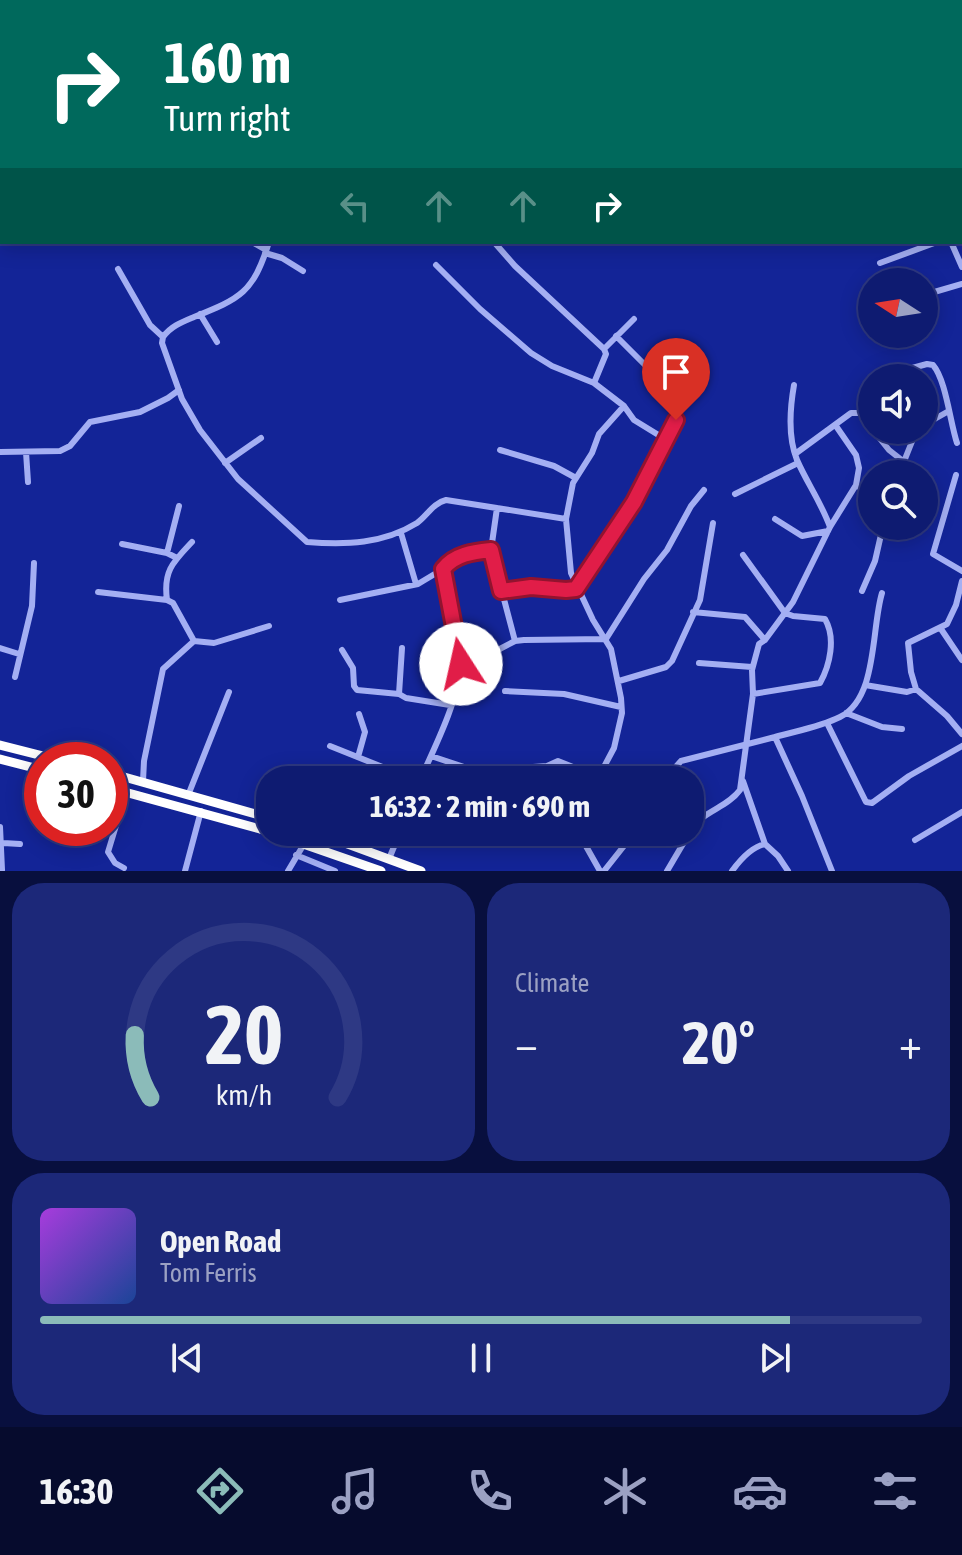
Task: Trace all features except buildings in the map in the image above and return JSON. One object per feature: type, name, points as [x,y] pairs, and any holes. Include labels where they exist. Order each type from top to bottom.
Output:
[{"type":"highway","points":[[0,745],[24,751]]},
{"type":"highway","points":[[0,759],[24,765]]},
{"type":"highway","points":[[128,777],[256,814]]},
{"type":"highway","points":[[128,793],[256,829]]},
{"type":"highway","points":[[310,846],[381,871]]},
{"type":"highway","points":[[353,846],[421,871]]},
{"type":"street","points":[[255,244],[303,271]]},
{"type":"street","points":[[268,244],[258,271],[243,294],[217,309],[177,324],[163,337],[162,343],[179,390],[200,430],[238,479],[307,542],[356,544],[401,533],[421,520],[440,501],[566,519]]},
{"type":"street","points":[[496,244],[604,349]]},
{"type":"street","points":[[880,263],[932,244]]},
{"type":"street","points":[[952,244],[962,267]]},
{"type":"street","points":[[436,265],[531,353],[552,366],[594,383],[624,406],[634,420],[665,439]]},
{"type":"street","points":[[118,269],[150,325],[163,337]]},
{"type":"street","points":[[938,291],[962,284]]},
{"type":"street","points":[[200,314],[217,342]]},
{"type":"street","points":[[594,383],[604,360],[604,349],[634,319]]},
{"type":"street","points":[[616,336],[649,369],[691,389]]},
{"type":"street","points":[[576,589],[634,502],[691,389],[697,350]]},
{"type":"street","points":[[938,375],[957,443]]},
{"type":"street","points":[[794,385],[791,419],[795,454],[821,501],[829,529]]},
{"type":"street","points":[[0,452],[60,451],[70,446],[96,419],[140,412],[179,390]]},
{"type":"street","points":[[605,766],[614,748],[621,707],[619,681],[606,639],[576,589],[571,573],[566,519],[576,478],[592,453],[599,434],[624,406]]},
{"type":"street","points":[[795,454],[858,412]]},
{"type":"street","points":[[938,417],[947,412]]},
{"type":"street","points":[[704,815],[738,794],[743,781],[753,694],[752,667],[759,644],[797,594],[829,529],[856,485],[859,468],[856,455],[836,426]]},
{"type":"street","points":[[225,463],[261,438]]},
{"type":"street","points":[[884,444],[902,460]]},
{"type":"street","points":[[500,450],[554,466],[576,478]]},
{"type":"street","points":[[26,452],[28,482]]},
{"type":"street","points":[[735,494],[798,463]]},
{"type":"street","points":[[956,475],[933,554],[962,571]]},
{"type":"street","points":[[606,639],[704,490]]},
{"type":"street","points":[[167,553],[179,506]]},
{"type":"street","points":[[497,508],[491,550],[515,641]]},
{"type":"street","points":[[775,519],[802,536],[829,529]]},
{"type":"street","points":[[619,681],[669,665],[703,588],[707,545],[713,523]]},
{"type":"street","points":[[401,533],[416,584]]},
{"type":"street","points":[[862,591],[880,540]]},
{"type":"street","points":[[167,600],[166,579],[177,558],[192,542]]},
{"type":"street","points":[[122,544],[177,558]]},
{"type":"street","points":[[340,600],[416,584],[465,554],[491,550]]},
{"type":"street","points":[[743,555],[785,613],[822,618],[828,623],[830,655],[822,679],[815,685],[753,694]]},
{"type":"street","points":[[15,677],[32,606],[34,563]]},
{"type":"street","points":[[426,766],[450,705],[461,664],[443,569]]},
{"type":"street","points":[[961,730],[916,689],[908,643],[947,624],[962,581]]},
{"type":"street","points":[[501,591],[531,587],[576,589]]},
{"type":"street","points":[[98,592],[173,603],[194,641]]},
{"type":"street","points":[[677,766],[681,761],[827,723],[857,705],[865,685],[882,593]]},
{"type":"street","points":[[693,612],[745,617],[765,640]]},
{"type":"street","points":[[143,781],[146,748],[163,669],[194,641],[214,643],[269,626]]},
{"type":"street","points":[[941,629],[962,658]]},
{"type":"street","points":[[494,652],[515,641],[606,639]]},
{"type":"street","points":[[0,648],[19,654]]},
{"type":"street","points":[[399,694],[402,648]]},
{"type":"street","points":[[342,650],[353,668],[357,690],[399,694],[406,698],[450,705]]},
{"type":"street","points":[[699,663],[752,667]]},
{"type":"street","points":[[865,685],[907,692],[916,689]]},
{"type":"street","points":[[505,691],[564,694],[621,707]]},
{"type":"street","points":[[189,793],[229,692]]},
{"type":"street","points":[[846,713],[882,727],[902,729]]},
{"type":"street","points":[[358,757],[365,732],[359,714]]},
{"type":"street","points":[[827,723],[866,802],[872,803],[909,776],[962,746]]},
{"type":"street","points":[[775,737],[832,871]]},
{"type":"street","points":[[330,746],[381,766]]},
{"type":"street","points":[[431,756],[461,766]]},
{"type":"street","points":[[547,766],[558,761],[569,766]]},
{"type":"street","points":[[743,781],[765,844],[788,871]]},
{"type":"street","points":[[185,871],[201,811]]},
{"type":"street","points":[[915,840],[962,812]]},
{"type":"street","points":[[0,827],[2,870]]},
{"type":"street","points":[[3,843],[20,844]]},
{"type":"street","points":[[732,871],[754,849],[765,844]]},
{"type":"street","points":[[110,846],[108,852],[115,863],[124,868]]},
{"type":"street","points":[[288,871],[303,846]]},
{"type":"street","points":[[389,859],[394,846]]},
{"type":"street","points":[[587,846],[602,871],[623,846]]},
{"type":"street","points":[[667,871],[682,846]]},
{"type":"street","points":[[296,855],[335,871]]},
{"type":"route","points":[[461,664],[443,569],[449,562],[472,552],[491,550],[501,591],[531,587],[576,589],[634,502],[676,420]]}]
